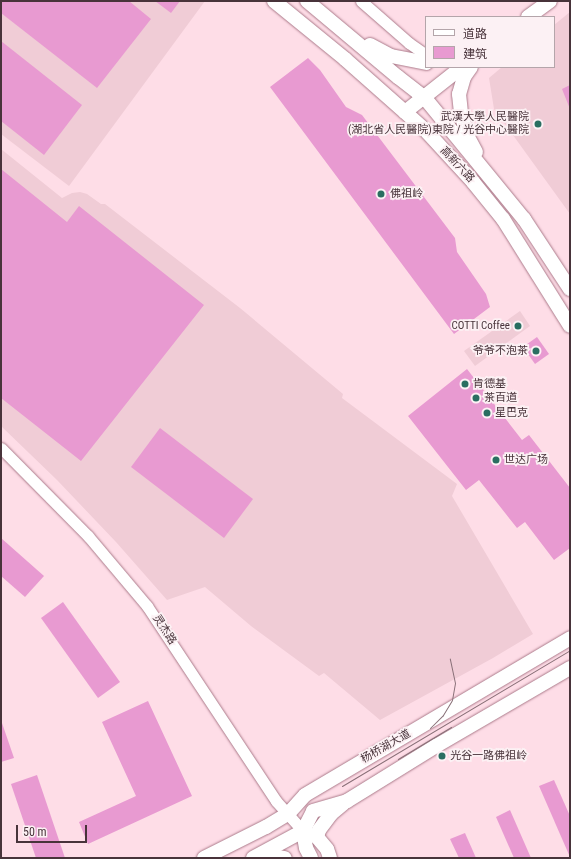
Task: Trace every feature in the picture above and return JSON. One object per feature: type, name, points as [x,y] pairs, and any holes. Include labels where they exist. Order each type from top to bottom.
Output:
[{"type":"main road","name":"高新六路","points":[[274,1],[345,59],[402,109],[428,134],[473,182],[503,219],[570,326]]},
{"type":"main road","name":"高新六路","points":[[307,1],[398,77],[421,94],[524,219],[570,289]]},
{"type":"main road","points":[[518,16],[538,1]]},
{"type":"main road","points":[[529,16],[550,1]]},
{"type":"main road","points":[[347,33],[391,56],[425,62]]},
{"type":"main road","points":[[402,109],[450,68]]},
{"type":"main road","points":[[421,94],[460,68]]},
{"type":"main road","points":[[470,68],[464,77],[459,94],[461,114],[468,137],[488,176]]},
{"type":"main road","name":"杨桥湖大道","points":[[204,858],[266,827],[288,814],[305,794],[379,752],[570,638]]},
{"type":"main road","points":[[330,858],[327,849],[318,837],[319,830],[331,814],[347,801],[436,746],[570,668]]},
{"type":"main road","points":[[347,801],[336,798],[332,794],[332,789],[336,780],[350,768]]},
{"type":"main road","points":[[253,858],[303,831],[313,811],[347,801]]},
{"type":"main road","points":[[303,831],[306,848],[311,858]]},
{"type":"main road","points":[[303,831],[316,841],[324,858]]},
{"type":"main road","points":[[256,858],[269,855],[285,858]]},
{"type":"street","points":[[361,1],[409,43],[425,54]]},
{"type":"street","name":"灵杰路","points":[[1,448],[88,536],[147,606],[276,801],[303,831]]},
{"type":"shaded area","points":[[1,1],[205,1],[69,186],[1,134]]},
{"type":"shaded area","name":"武漢大學人民醫院 (湖北省人民醫院)東院 / 光谷中心醫院","points":[[570,12],[570,214],[494,109],[489,78],[501,68],[555,68],[555,24]]},
{"type":"shaded area","points":[[1,149],[62,198],[72,193],[80,192],[87,194],[101,204],[105,204],[240,308],[343,394],[342,398],[457,484],[452,496],[533,634],[493,658],[380,720],[324,673],[319,676],[251,626],[205,587],[167,600],[116,542],[57,480],[1,426]]},
{"type":"shaded area","points":[[520,311],[530,326],[475,366],[464,351]]},
{"type":"building","points":[[1,1],[129,1],[151,19],[97,88],[1,13]]},
{"type":"building","points":[[155,1],[180,1],[171,13]]},
{"type":"building","points":[[1,41],[82,105],[44,155],[1,121]]},
{"type":"building","name":"佛祖岭","points":[[308,58],[320,70],[346,107],[362,115],[455,238],[457,252],[486,294],[490,307],[454,334],[270,87]]},
{"type":"building","points":[[570,85],[570,109],[562,89]]},
{"type":"building","points":[[1,169],[67,222],[79,206],[204,305],[81,461],[1,398]]},
{"type":"building","name":"爷爷不泡茶","points":[[537,337],[549,354],[535,364],[523,347]]},
{"type":"building","name":"世达广场","points":[[467,369],[522,440],[529,435],[570,488],[570,548],[554,560],[525,522],[517,528],[479,480],[466,490],[408,416]]},
{"type":"building","points":[[160,428],[253,499],[224,538],[131,467]]},
{"type":"building","points":[[1,538],[44,576],[25,597],[1,576]]},
{"type":"building","points":[[63,602],[120,682],[98,698],[41,618]]},
{"type":"building","points":[[148,701],[192,796],[88,844],[79,822],[136,796],[102,722]]},
{"type":"building","points":[[1,723],[14,758],[1,762]]},
{"type":"building","points":[[37,775],[65,858],[36,858],[11,784]]},
{"type":"building","points":[[554,780],[570,816],[570,857],[539,786]]},
{"type":"building","points":[[510,810],[531,858],[514,858],[496,817]]},
{"type":"building","points":[[465,833],[476,858],[459,858],[450,839]]},
{"type":"tram line","points":[[342,786],[570,650]]},
{"type":"tram line","points":[[430,728],[443,715],[452,700],[455,683],[450,659]]},
{"type":"tram line","points":[[398,759],[451,727]]},
{"type":"place","name":"武漢大學人民醫院 (湖北省人民醫院)東院 / 光谷中心醫院","points":[[538,124]]},
{"type":"place","name":"佛祖岭","points":[[381,194]]},
{"type":"place","name":"COTTI Coffee","points":[[518,326]]},
{"type":"place","name":"爷爷不泡茶","points":[[536,351]]},
{"type":"place","name":"肯德基","points":[[465,384]]},
{"type":"place","name":"茶百道","points":[[476,398]]},
{"type":"place","name":"星巴克","points":[[487,413]]},
{"type":"place","name":"世达广场","points":[[496,460]]},
{"type":"place","name":"光谷一路佛祖岭","points":[[442,756]]}]
